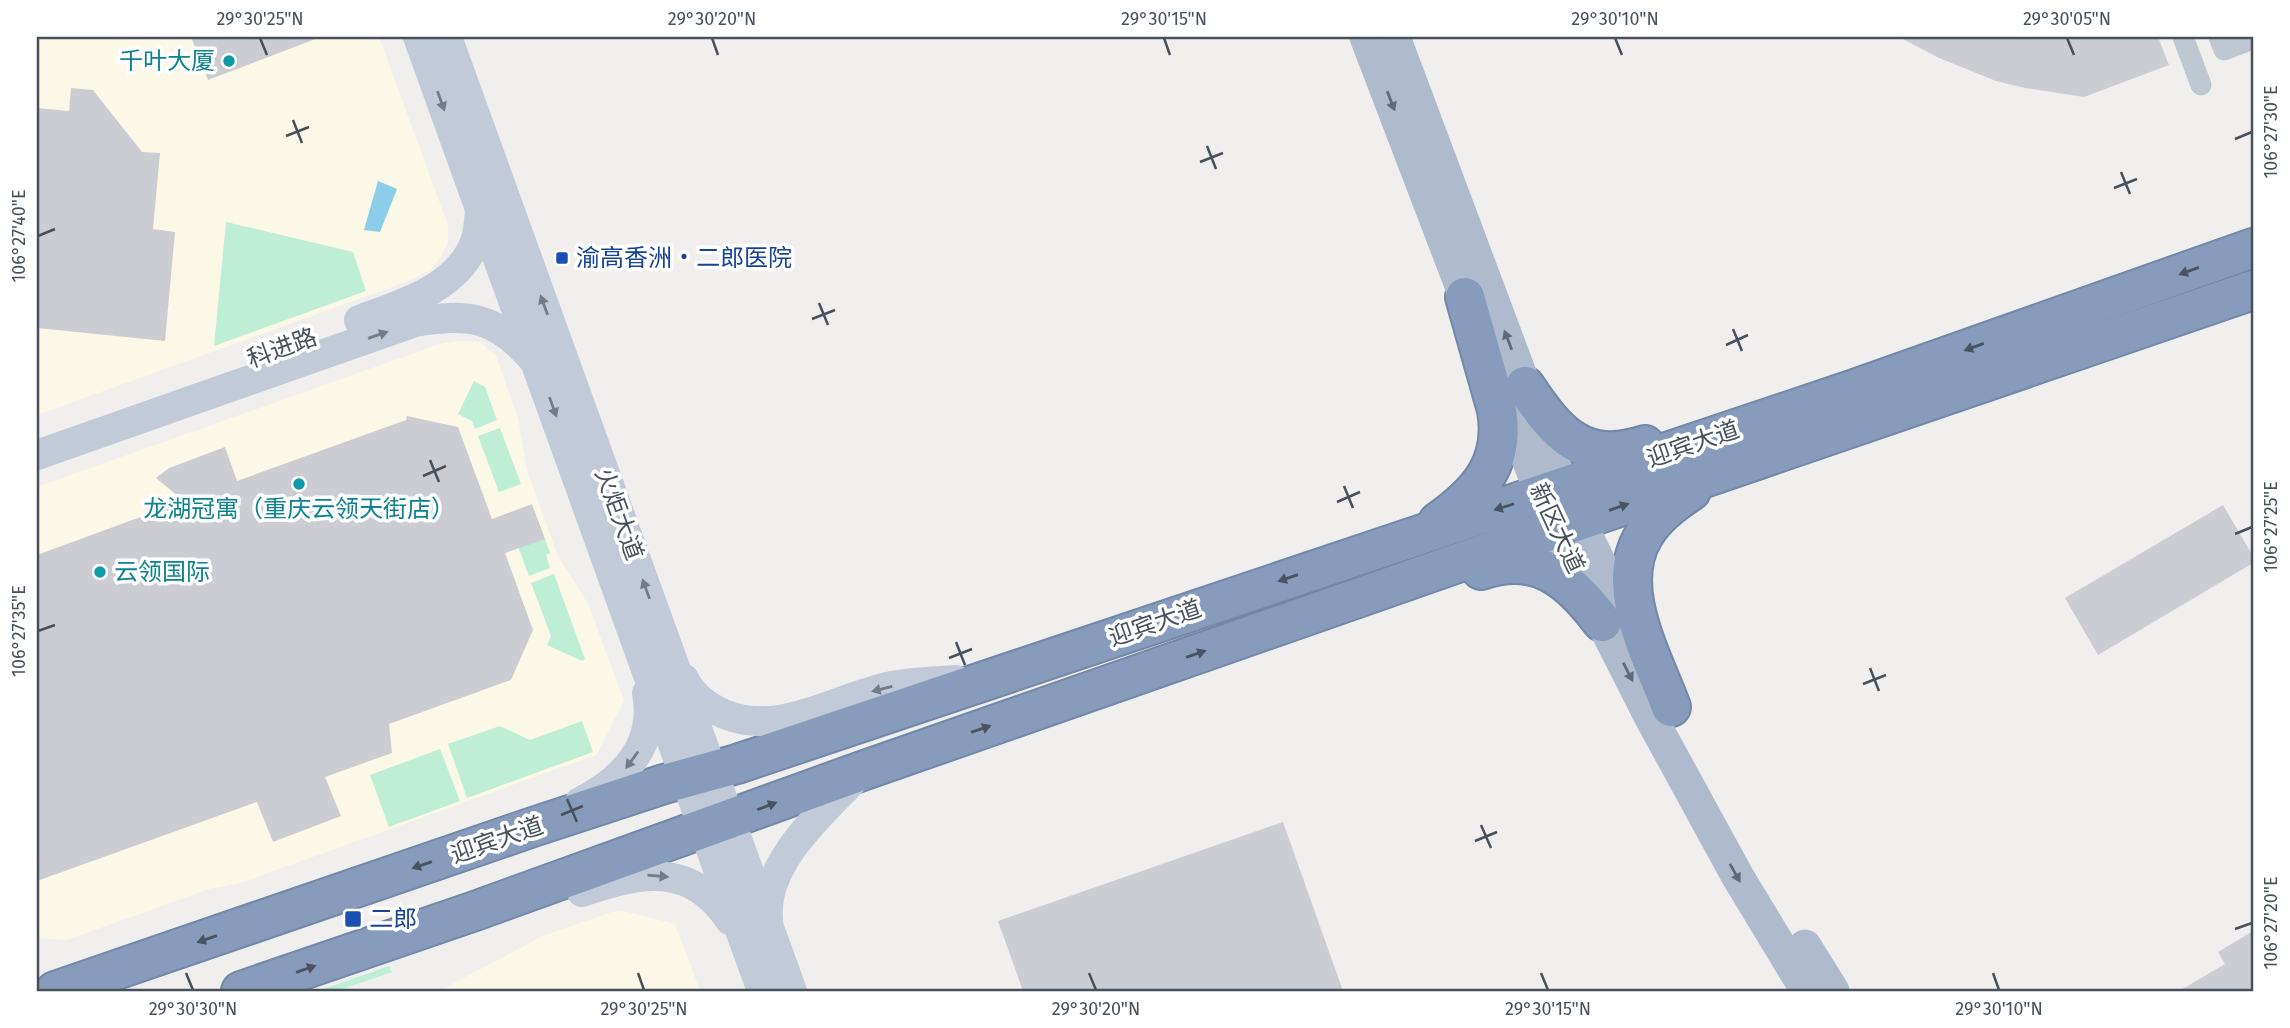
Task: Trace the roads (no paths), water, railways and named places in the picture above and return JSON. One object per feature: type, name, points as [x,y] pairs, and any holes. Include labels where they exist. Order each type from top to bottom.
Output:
[{"type":"highway","name":"迎宾大道","points":[[241,991],[472,912],[862,771],[1394,585],[1559,508],[1853,390],[2253,248]]},
{"type":"highway","name":"迎宾大道","points":[[55,991],[533,827],[699,775],[1422,533],[1559,508],[1717,473],[2253,290]]},
{"type":"highway","points":[[1422,533],[1463,504],[1474,492],[1488,475],[1499,443],[1497,410],[1465,297]]},
{"type":"highway","points":[[1525,386],[1543,413],[1565,436],[1593,449],[1618,452],[1790,397],[1853,390]]},
{"type":"highway","points":[[1671,707],[1634,607],[1633,562],[1644,534],[1661,513],[1717,473]]},
{"type":"highway","points":[[1394,585],[1440,583],[1500,564],[1520,564],[1543,569],[1567,582],[1578,591],[1602,622]]},
{"type":"highway","points":[[862,771],[851,756],[852,747],[858,741],[919,716],[998,676]]},
{"type":"highway","points":[[515,896],[551,868],[561,852],[557,838],[533,827]]},
{"type":"main road","name":"火炬大道","points":[[418,37],[639,648],[699,775],[755,933],[762,991]]},
{"type":"main road","name":"火炬大道","points":[[447,37],[669,653],[699,775]]},
{"type":"main road","name":"新区大道","points":[[1366,37],[1465,297],[1559,508],[1602,622],[1738,877],[1807,991]]},
{"type":"main road","name":"新区大道","points":[[1394,37],[1525,386],[1559,508],[1757,865],[1833,991]]},
{"type":"main road","name":"科进路","points":[[37,438],[424,294],[446,280],[471,250],[478,230],[480,208]]},
{"type":"main road","points":[[37,455],[415,323],[449,310],[460,301],[459,292],[452,287],[424,294]]},
{"type":"main road","points":[[415,323],[457,317],[489,323],[516,340],[537,364]]},
{"type":"main road","points":[[533,827],[603,790],[622,773],[638,752],[649,723],[649,704],[639,648]]},
{"type":"main road","points":[[669,653],[687,686],[704,703],[730,716],[760,722],[789,718],[881,688],[998,676]]},
{"type":"main road","points":[[472,912],[552,902],[620,879],[654,874],[684,880],[707,893],[755,933],[773,879],[783,861],[795,844],[862,771]]},
{"type":"main road","name":"火炬大道","points":[[755,933],[792,991]]},
{"type":"street","points":[[2183,37],[2202,85]]},
{"type":"street","points":[[2219,37],[2224,50],[2253,39]]},
{"type":"water","points":[[378,181],[397,189],[380,232],[364,230]]},
{"type":"place","name":"千叶大厦","points":[[229,61]]},
{"type":"place","name":"渝高香洲‧二郎医院","points":[[562,258]]},
{"type":"place","name":"龙湖冠寓（重庆云领天街店）","points":[[299,484]]},
{"type":"place","name":"云领国际","points":[[100,572]]},
{"type":"place","name":"二郎","points":[[353,919]]}]
